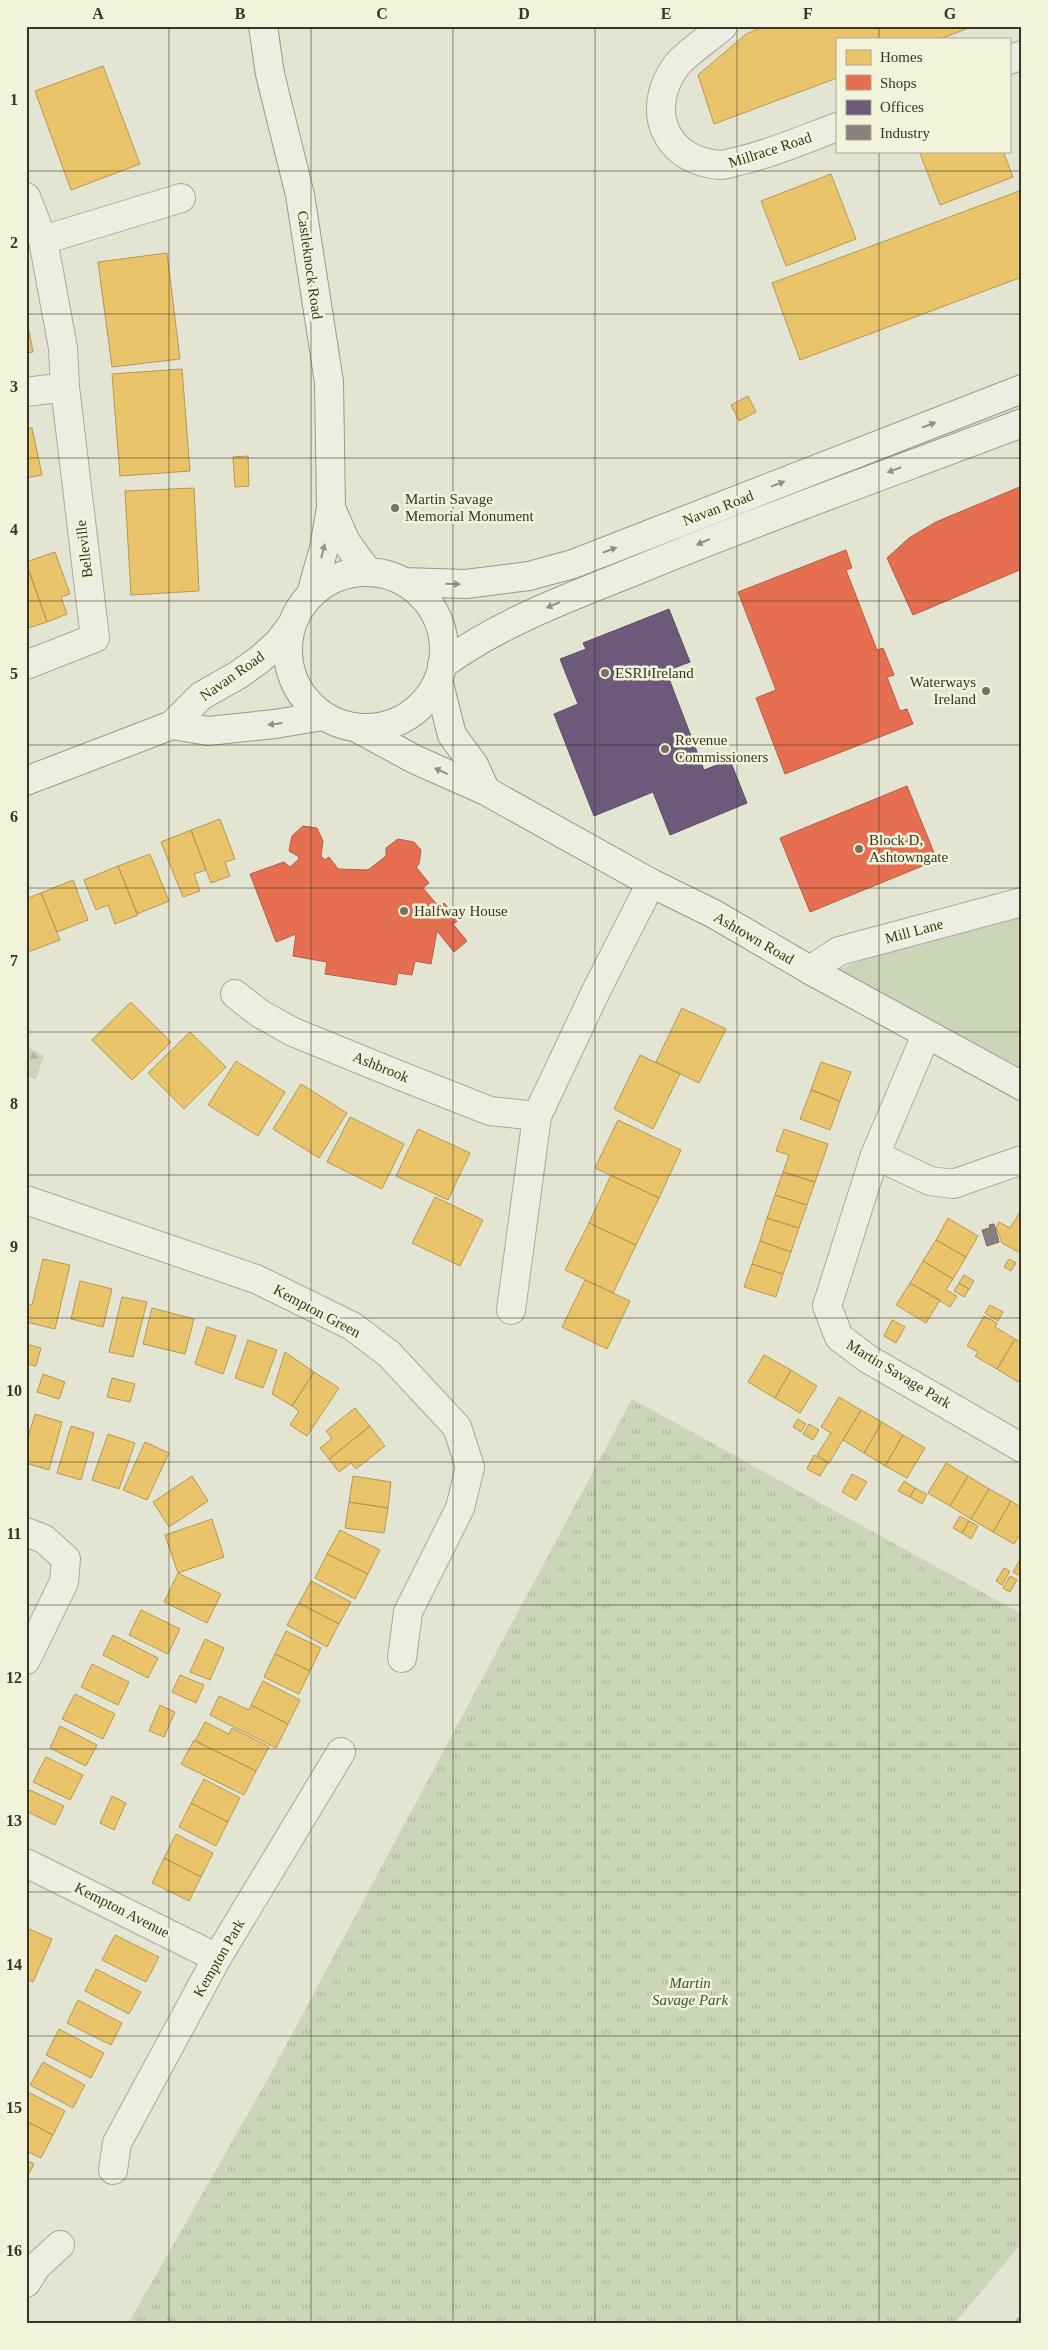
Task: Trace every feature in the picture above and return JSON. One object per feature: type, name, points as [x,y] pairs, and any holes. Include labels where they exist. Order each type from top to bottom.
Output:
[{"type":"street","name":"Castleknock Road","points":[[263,26],[270,74],[300,195],[329,382],[331,508],[324,548],[311,594]]},
{"type":"street","name":"Millrace Road","points":[[723,26],[677,65],[662,90],[660,112],[669,139],[691,159],[722,165],[759,156],[836,127]]},
{"type":"street","points":[[1010,60],[1022,55]]},
{"type":"street","name":"Belleville","points":[[26,197],[43,240],[63,348],[95,638],[26,665]]},
{"type":"street","points":[[43,240],[181,198]]},
{"type":"street","points":[[26,392],[66,387]]},
{"type":"street","name":"Navan Road","points":[[404,582],[466,584],[529,576],[573,564],[1022,389]]},
{"type":"street","name":"Navan Road","points":[[440,673],[470,645],[500,628],[543,609],[748,524],[1022,423]]},
{"type":"street","name":"Castleknock Road","points":[[331,508],[346,542],[368,572]]},
{"type":"street","points":[[440,673],[425,700],[397,722],[380,727],[355,727],[338,723],[323,716],[305,700],[294,682],[288,657],[291,626],[311,594],[337,578],[368,572],[386,575],[404,582],[418,592],[430,605],[438,620],[442,635],[440,673],[452,735],[474,765],[486,791]]},
{"type":"street","name":"Navan Road","points":[[26,782],[172,725],[202,696],[259,660],[278,643],[291,626]]},
{"type":"street","points":[[172,725],[208,731],[275,724],[323,716]]},
{"type":"street","name":"Ashtown Road","points":[[355,727],[416,760],[486,791],[651,883],[714,914],[926,1035],[1022,1086]]},
{"type":"street","points":[[511,1310],[537,1116],[597,989],[651,883]]},
{"type":"street","name":"Mill Lane","points":[[810,970],[838,951],[1022,902]]},
{"type":"street","name":"Ashbrook","points":[[235,994],[259,1013],[294,1032],[388,1070],[490,1111],[537,1116]]},
{"type":"street","name":"Martin Savage Park","points":[[926,1035],[875,1155],[827,1306],[839,1338],[868,1359],[1022,1448]]},
{"type":"street","points":[[875,1155],[930,1181],[953,1184],[972,1179],[1022,1160]]},
{"type":"street","name":"Kempton Green","points":[[26,1200],[256,1279],[352,1326],[389,1354],[457,1427],[470,1466],[460,1508],[408,1612],[402,1658]]},
{"type":"street","points":[[26,1532],[44,1539],[66,1558],[64,1582],[26,1660]]},
{"type":"street","name":"Kempton Park","points":[[113,2170],[116,2143],[217,1958],[341,1752]]},
{"type":"street","name":"Kempton Avenue","points":[[26,1862],[217,1958]]},
{"type":"street","points":[[26,2284],[37,2266],[60,2245]]},
{"type":"green space","points":[[1022,913],[1022,1068],[827,973],[915,942]]},
{"type":"green space","points":[[26,1046],[44,1056],[36,1079],[26,1076]]},
{"type":"green space","name":"Martin Savage Park","points":[[632,1399],[1022,1614],[1022,2243],[954,2324],[128,2324],[269,2077]]},
{"type":"building: Homes","points":[[765,26],[974,26],[943,38],[836,38],[836,78],[714,124],[698,75],[746,34]]},
{"type":"building: Homes","points":[[103,66],[140,164],[71,190],[35,91]]},
{"type":"building: Homes","points":[[919,152],[1003,152],[1013,177],[940,205]]},
{"type":"building: Homes","points":[[831,174],[856,239],[786,266],[761,201]]},
{"type":"building: Homes","points":[[1022,190],[1022,277],[800,360],[772,283]]},
{"type":"building: Homes","points":[[167,253],[180,359],[112,367],[98,262]]},
{"type":"building: Homes","points":[[26,315],[33,352],[26,353]]},
{"type":"building: Homes","points":[[182,369],[190,471],[120,476],[112,374]]},
{"type":"building: Homes","points":[[748,396],[756,412],[739,421],[731,405]]},
{"type":"building: Homes","points":[[32,428],[42,475],[26,478],[26,429]]},
{"type":"building: Homes","points":[[248,456],[249,486],[235,487],[233,457]]},
{"type":"building: Homes","points":[[194,488],[199,591],[131,595],[125,491]]},
{"type":"building: Homes","points":[[55,552],[70,594],[61,597],[67,614],[47,622],[26,562]]},
{"type":"building: Homes","points":[[30,574],[47,622],[26,629],[26,575]]},
{"type":"building: Homes","points":[[220,819],[235,859],[225,862],[230,876],[211,883],[191,830]]},
{"type":"building: Homes","points":[[191,830],[206,870],[194,874],[200,891],[183,897],[161,842]]},
{"type":"building: Homes","points":[[150,854],[169,901],[137,914],[118,866]]},
{"type":"building: Homes","points":[[118,866],[138,915],[115,924],[108,905],[96,910],[84,880]]},
{"type":"building: Homes","points":[[73,880],[88,920],[57,932],[41,893]]},
{"type":"building: Homes","points":[[41,893],[60,940],[28,952],[26,947],[26,899]]},
{"type":"building: Homes","points":[[131,1002],[171,1042],[132,1080],[92,1040]]},
{"type":"building: Homes","points":[[682,1008],[726,1029],[699,1083],[656,1062]]},
{"type":"building: Homes","points":[[190,1032],[226,1067],[184,1109],[148,1073]]},
{"type":"building: Homes","points":[[640,1055],[680,1074],[653,1129],[614,1109]]},
{"type":"building: Homes","points":[[236,1061],[285,1092],[258,1136],[208,1105]]},
{"type":"building: Homes","points":[[821,1062],[851,1072],[840,1101],[811,1090]]},
{"type":"building: Homes","points":[[301,1084],[347,1113],[319,1158],[273,1129]]},
{"type":"building: Homes","points":[[811,1090],[840,1101],[830,1130],[800,1119]]},
{"type":"building: Homes","points":[[350,1117],[404,1144],[382,1189],[327,1162]]},
{"type":"building: Homes","points":[[618,1120],[681,1150],[659,1198],[595,1168]]},
{"type":"building: Homes","points":[[418,1129],[470,1153],[448,1200],[396,1176]]},
{"type":"building: Homes","points":[[784,1129],[828,1144],[815,1182],[783,1172],[789,1155],[776,1151]]},
{"type":"building: Homes","points":[[783,1172],[815,1182],[807,1205],[775,1195]]},
{"type":"building: Homes","points":[[611,1175],[659,1198],[636,1245],[589,1223]]},
{"type":"building: Homes","points":[[775,1195],[807,1205],[799,1228],[767,1218]]},
{"type":"building: Homes","points":[[435,1197],[483,1220],[460,1266],[412,1243]]},
{"type":"building: Homes","points":[[1022,1209],[1022,1254],[1002,1243],[996,1227],[999,1222],[1010,1228]]},
{"type":"building: Homes","points":[[767,1218],[799,1228],[791,1252],[760,1241]]},
{"type":"building: Homes","points":[[948,1218],[978,1236],[966,1257],[936,1240]]},
{"type":"building: Homes","points":[[589,1223],[636,1245],[613,1293],[565,1270]]},
{"type":"building: Homes","points":[[936,1240],[966,1257],[953,1279],[923,1261]]},
{"type":"building: Homes","points":[[760,1241],[791,1252],[783,1274],[752,1264]]},
{"type":"building: Homes","points":[[43,1259],[70,1265],[55,1329],[26,1322],[26,1303],[32,1305]]},
{"type":"building: Homes","points":[[1009,1259],[1016,1263],[1011,1271],[1004,1267]]},
{"type":"building: Homes","points":[[923,1261],[953,1279],[946,1290],[957,1296],[950,1307],[910,1283]]},
{"type":"building: Homes","points":[[752,1264],[783,1274],[776,1297],[744,1287]]},
{"type":"building: Homes","points":[[964,1275],[974,1281],[969,1289],[959,1283]]},
{"type":"building: Homes","points":[[585,1280],[630,1301],[607,1349],[562,1327]]},
{"type":"building: Homes","points":[[80,1281],[112,1289],[103,1327],[71,1319]]},
{"type":"building: Homes","points":[[910,1283],[940,1300],[926,1323],[896,1305]]},
{"type":"building: Homes","points":[[959,1283],[969,1289],[964,1297],[954,1291]]},
{"type":"building: Homes","points":[[122,1297],[147,1302],[133,1357],[109,1352]]},
{"type":"building: Homes","points":[[990,1305],[1003,1312],[998,1321],[985,1313]]},
{"type":"building: Homes","points":[[152,1308],[194,1319],[185,1354],[143,1344]]},
{"type":"building: Homes","points":[[984,1316],[997,1323],[995,1327],[1015,1339],[997,1369],[975,1356],[978,1352],[967,1346]]},
{"type":"building: Homes","points":[[892,1320],[905,1327],[896,1343],[884,1336]]},
{"type":"building: Homes","points":[[207,1327],[236,1336],[223,1374],[195,1364]]},
{"type":"building: Homes","points":[[1015,1339],[1022,1343],[1022,1376],[1018,1382],[997,1369]]},
{"type":"building: Homes","points":[[248,1340],[277,1350],[263,1388],[235,1378]]},
{"type":"building: Homes","points":[[26,1344],[41,1348],[36,1366],[26,1364]]},
{"type":"building: Homes","points":[[285,1352],[314,1372],[292,1406],[272,1394]]},
{"type":"building: Homes","points":[[764,1355],[791,1370],[775,1398],[748,1382]]},
{"type":"building: Homes","points":[[791,1370],[817,1386],[800,1413],[775,1398]]},
{"type":"building: Homes","points":[[314,1372],[339,1388],[307,1436],[290,1425],[299,1411],[292,1406]]},
{"type":"building: Homes","points":[[43,1374],[65,1382],[59,1399],[37,1392]]},
{"type":"building: Homes","points":[[112,1378],[135,1384],[130,1402],[107,1397]]},
{"type":"building: Homes","points":[[839,1397],[861,1410],[829,1463],[817,1455],[831,1433],[821,1427]]},
{"type":"building: Homes","points":[[355,1408],[370,1426],[329,1459],[320,1448],[332,1438],[326,1431]]},
{"type":"building: Homes","points":[[861,1410],[882,1422],[864,1453],[843,1440]]},
{"type":"building: Homes","points":[[35,1414],[62,1422],[49,1470],[26,1463],[26,1444]]},
{"type":"building: Homes","points":[[798,1419],[806,1424],[801,1432],[793,1427]]},
{"type":"building: Homes","points":[[882,1422],[903,1435],[885,1466],[864,1453]]},
{"type":"building: Homes","points":[[809,1424],[819,1430],[813,1440],[803,1434]]},
{"type":"building: Homes","points":[[71,1426],[94,1433],[81,1480],[57,1473]]},
{"type":"building: Homes","points":[[370,1426],[385,1446],[356,1469],[351,1463],[339,1472],[329,1459]]},
{"type":"building: Homes","points":[[108,1434],[135,1443],[119,1489],[92,1480]]},
{"type":"building: Homes","points":[[903,1435],[925,1448],[907,1478],[885,1466]]},
{"type":"building: Homes","points":[[145,1442],[169,1453],[147,1500],[123,1490]]},
{"type":"building: Homes","points":[[814,1455],[828,1463],[820,1476],[807,1469]]},
{"type":"building: Homes","points":[[946,1463],[968,1476],[950,1506],[928,1493]]},
{"type":"building: Homes","points":[[852,1474],[867,1482],[856,1500],[842,1492]]},
{"type":"building: Homes","points":[[192,1476],[208,1501],[169,1527],[153,1502]]},
{"type":"building: Homes","points":[[353,1476],[391,1482],[388,1508],[349,1502]]},
{"type":"building: Homes","points":[[968,1476],[989,1489],[971,1519],[950,1506]]},
{"type":"building: Homes","points":[[904,1481],[915,1488],[910,1497],[898,1491]]},
{"type":"building: Homes","points":[[915,1488],[927,1494],[922,1504],[910,1497]]},
{"type":"building: Homes","points":[[989,1489],[1011,1501],[993,1532],[971,1519]]},
{"type":"building: Homes","points":[[1011,1501],[1022,1508],[1022,1531],[1014,1544],[993,1532]]},
{"type":"building: Homes","points":[[349,1502],[388,1508],[384,1533],[345,1528]]},
{"type":"building: Homes","points":[[960,1516],[969,1521],[962,1533],[953,1528]]},
{"type":"building: Homes","points":[[212,1519],[224,1557],[178,1573],[165,1535]]},
{"type":"building: Homes","points":[[969,1521],[978,1526],[971,1539],[962,1533]]},
{"type":"building: Homes","points":[[340,1530],[380,1550],[368,1574],[327,1554]]},
{"type":"building: Homes","points":[[327,1554],[368,1574],[355,1599],[315,1578]]},
{"type":"building: Homes","points":[[1022,1556],[1022,1577],[1013,1572]]},
{"type":"building: Homes","points":[[1004,1568],[1010,1571],[1002,1585],[996,1581]]},
{"type":"building: Homes","points":[[178,1573],[221,1594],[207,1623],[164,1602]]},
{"type":"building: Homes","points":[[1010,1576],[1017,1580],[1010,1592],[1003,1588]]},
{"type":"building: Homes","points":[[311,1581],[351,1602],[339,1624],[299,1603]]},
{"type":"building: Homes","points":[[299,1603],[339,1624],[327,1647],[287,1625]]},
{"type":"building: Homes","points":[[141,1610],[180,1629],[168,1654],[129,1635]]},
{"type":"building: Homes","points":[[286,1631],[321,1648],[310,1671],[275,1654]]},
{"type":"building: Homes","points":[[113,1635],[158,1658],[148,1678],[103,1655]]},
{"type":"building: Homes","points":[[205,1639],[224,1648],[210,1680],[190,1672]]},
{"type":"building: Homes","points":[[275,1654],[310,1671],[299,1694],[264,1677]]},
{"type":"building: Homes","points":[[92,1664],[129,1682],[118,1705],[81,1687]]},
{"type":"building: Homes","points":[[180,1675],[204,1685],[196,1703],[172,1692]]},
{"type":"building: Homes","points":[[263,1681],[300,1700],[288,1724],[251,1705]]},
{"type":"building: Homes","points":[[75,1694],[115,1714],[103,1739],[62,1719]]},
{"type":"building: Homes","points":[[219,1696],[249,1710],[251,1705],[288,1724],[276,1748],[210,1715]]},
{"type":"building: Homes","points":[[160,1705],[175,1712],[164,1737],[149,1731]]},
{"type":"building: Homes","points":[[205,1722],[229,1734],[232,1728],[269,1747],[256,1771],[195,1741]]},
{"type":"building: Homes","points":[[60,1726],[97,1745],[86,1766],[50,1748]]},
{"type":"building: Homes","points":[[194,1740],[256,1771],[244,1795],[181,1764]]},
{"type":"building: Homes","points":[[46,1757],[83,1775],[70,1800],[33,1782]]},
{"type":"building: Homes","points":[[204,1779],[240,1798],[228,1822],[191,1803]]},
{"type":"building: Homes","points":[[30,1790],[64,1806],[55,1825],[26,1811],[26,1797]]},
{"type":"building: Homes","points":[[112,1796],[126,1803],[114,1830],[100,1823]]},
{"type":"building: Homes","points":[[191,1803],[228,1822],[216,1846],[179,1827]]},
{"type":"building: Homes","points":[[176,1834],[213,1853],[201,1877],[164,1858]]},
{"type":"building: Homes","points":[[164,1858],[201,1877],[189,1901],[152,1883]]},
{"type":"building: Homes","points":[[29,1929],[52,1939],[33,1982],[26,1979],[26,1935]]},
{"type":"building: Homes","points":[[115,1935],[159,1957],[146,1982],[102,1960]]},
{"type":"building: Homes","points":[[96,1969],[141,1992],[129,2014],[85,1991]]},
{"type":"building: Homes","points":[[78,2000],[122,2023],[111,2045],[67,2023]]},
{"type":"building: Homes","points":[[59,2029],[104,2053],[91,2078],[46,2055]]},
{"type":"building: Homes","points":[[43,2062],[85,2085],[73,2108],[30,2085]]},
{"type":"building: Homes","points":[[26,2091],[65,2111],[53,2135],[26,2121]]},
{"type":"building: Homes","points":[[26,2121],[53,2135],[41,2158],[26,2151]]},
{"type":"building: Homes","points":[[26,2160],[34,2164],[26,2179]]},
{"type":"building: Shops","points":[[1022,486],[1022,569],[913,615],[887,558],[909,538],[936,522]]},
{"type":"building: Shops","points":[[846,550],[852,568],[846,570],[877,650],[883,648],[894,675],[887,677],[900,711],[907,709],[913,724],[785,774],[756,698],[776,690],[738,592]]},
{"type":"building: Shops","name":"Block D, Ashtowngate","points":[[907,786],[937,860],[810,912],[780,838]]},
{"type":"building: Shops","name":"Halfway House","points":[[303,826],[317,828],[323,841],[321,856],[325,860],[329,857],[338,869],[368,870],[386,856],[386,848],[398,839],[414,842],[421,850],[419,864],[416,867],[429,883],[423,888],[439,907],[444,903],[459,920],[453,924],[467,941],[454,952],[437,931],[431,964],[415,961],[412,975],[398,973],[396,985],[325,974],[327,962],[293,956],[296,934],[276,942],[250,874],[284,862],[290,867],[298,860],[299,857],[289,851],[292,836]]},
{"type":"building: Offices","points":[[669,609],[690,662],[666,671],[704,770],[730,760],[747,803],[670,835],[653,792],[594,816],[554,714],[578,704],[560,659],[586,649],[583,643]]},
{"type":"building: Industry","points":[[994,1224],[999,1242],[987,1246],[982,1230],[990,1228],[989,1225]]},
{"type":"railway","points":[[1015,2324],[1022,2316]]},
{"type":"place","name":"Martin Savage Memorial Monument","points":[[395,508]]},
{"type":"place","name":"ESRI Ireland","points":[[605,673]]},
{"type":"place","name":"Waterways Ireland","points":[[986,691]]},
{"type":"place","name":"Revenue Commissioners","points":[[665,749]]},
{"type":"place","name":"Block D, Ashtowngate","points":[[859,849]]},
{"type":"place","name":"Halfway House","points":[[404,911]]}]
